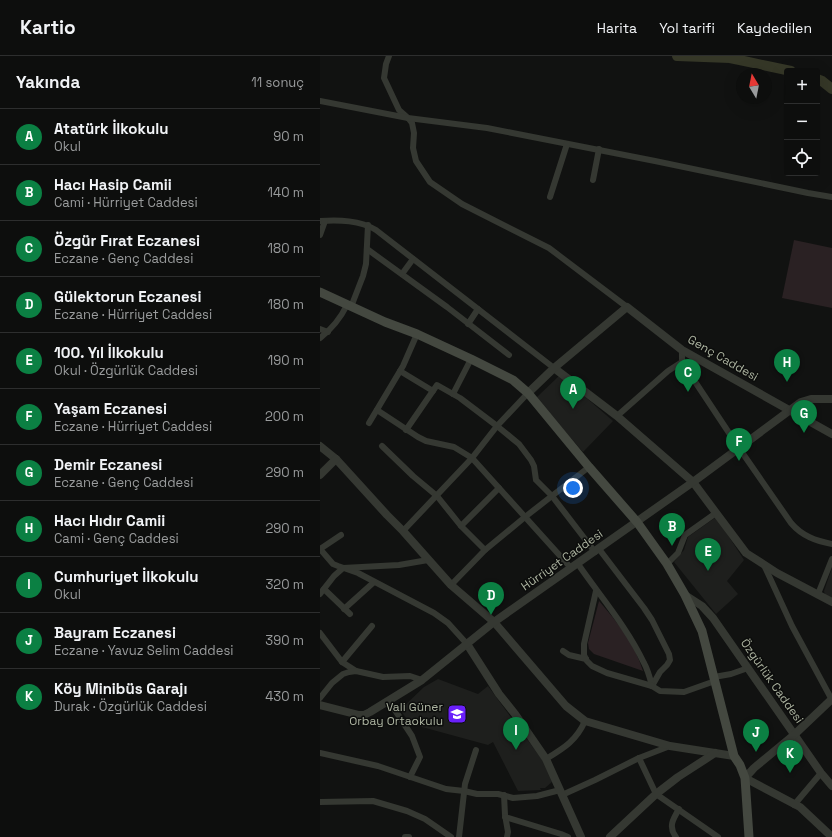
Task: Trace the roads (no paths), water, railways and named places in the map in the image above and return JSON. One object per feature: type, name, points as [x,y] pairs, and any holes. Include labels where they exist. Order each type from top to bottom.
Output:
[{"type":"main road","points":[[320,292],[385,322],[417,334],[513,380],[528,393],[637,522],[667,564],[686,595],[702,631],[734,756],[740,765],[745,778],[749,837]]},
{"type":"street","points":[[389,56],[384,78],[399,110],[412,123],[416,161],[430,182],[462,204],[549,248],[627,307],[554,368],[528,393],[497,426],[472,458],[403,531]]},
{"type":"street","points":[[320,101],[408,118],[487,128],[599,149],[832,197]]},
{"type":"street","points":[[550,197],[567,144]]},
{"type":"street","points":[[592,180],[599,149]]},
{"type":"street","points":[[320,235],[323,221],[355,222],[368,225],[413,258],[617,416],[693,482],[746,553],[777,573],[832,602]]},
{"type":"street","points":[[320,338],[340,320],[349,306],[363,276],[366,264],[368,225]]},
{"type":"street","points":[[367,249],[509,355]]},
{"type":"street","points":[[402,274],[413,258]]},
{"type":"street","name":"Genç Caddesi","points":[[627,307],[682,350],[832,434]]},
{"type":"street","points":[[468,324],[478,309]]},
{"type":"street","points":[[320,329],[328,332]]},
{"type":"street","points":[[369,423],[400,371],[417,334]]},
{"type":"street","points":[[682,350],[682,362],[739,448],[797,530],[805,536],[821,542],[832,544]]},
{"type":"street","points":[[453,394],[471,359]]},
{"type":"street","points":[[617,416],[668,371],[682,362]]},
{"type":"street","points":[[400,371],[433,391]]},
{"type":"street","points":[[406,430],[437,385],[453,394],[519,444],[534,466],[536,480],[552,496],[644,608],[652,620],[669,654],[670,660],[660,672],[652,686]]},
{"type":"street","name":"Hürriyet Caddesi","points":[[320,705],[364,715],[389,701],[422,680],[494,622],[570,568],[597,551],[801,402],[811,399],[832,399]]},
{"type":"street","points":[[376,410],[426,441],[454,447],[472,458],[570,568]]},
{"type":"street","points":[[320,446],[336,459],[451,585],[494,622],[566,706],[585,721],[670,746],[734,756]]},
{"type":"street","points":[[382,446],[413,476],[437,496],[461,526],[485,550]]},
{"type":"street","points":[[320,475],[336,459]]},
{"type":"street","points":[[451,585],[485,550],[589,467]]},
{"type":"street","points":[[461,526],[499,488]]},
{"type":"street","points":[[667,564],[678,553],[685,535],[716,513]]},
{"type":"street","points":[[341,535],[320,549],[333,564],[358,573],[434,613],[448,623],[466,644],[499,694],[515,714],[546,759],[581,837]]},
{"type":"street","points":[[818,594],[832,558]]},
{"type":"street","points":[[350,614],[322,591],[334,576],[343,568],[399,565],[428,560]]},
{"type":"street","points":[[578,564],[596,591],[615,614],[632,641],[645,664],[652,686]]},
{"type":"street","points":[[764,565],[792,626],[832,700],[754,768],[745,778],[800,808],[832,837]]},
{"type":"street","points":[[344,609],[374,582]]},
{"type":"street","points":[[596,591],[584,644],[584,655],[592,666],[607,673],[652,686],[660,691],[684,692],[714,679],[748,668]]},
{"type":"street","name":"Özgürlük Caddesi","points":[[686,595],[702,606],[713,618],[821,773],[832,786]]},
{"type":"street","points":[[342,662],[372,626]]},
{"type":"street","points":[[320,633],[342,662],[356,671],[383,677],[410,676],[422,680]]},
{"type":"street","points":[[564,650],[569,655],[586,659]]},
{"type":"street","points":[[320,698],[332,683],[343,674],[356,671]]},
{"type":"street","points":[[389,701],[412,736],[420,757],[410,777]]},
{"type":"street","points":[[546,759],[572,741],[580,733],[585,721]]},
{"type":"street","points":[[320,753],[378,766],[446,789],[477,794],[504,795],[513,798],[561,792],[595,780],[639,758],[670,746]]},
{"type":"street","points":[[459,837],[464,791],[470,765],[476,750]]},
{"type":"street","points":[[610,837],[656,794],[678,777],[715,753]]},
{"type":"street","points":[[639,758],[656,794],[718,837]]},
{"type":"street","points":[[794,805],[821,773]]},
{"type":"street","points":[[504,795],[505,817],[508,832],[507,837]]},
{"type":"street","points":[[320,802],[373,801],[407,811],[425,819],[451,837]]},
{"type":"street","points":[[676,837],[672,827],[672,822],[679,810]]},
{"type":"street","points":[[505,817],[568,837]]},
{"type":"waterway","points":[[677,56],[730,58],[784,70]]},
{"type":"waterway","points":[[820,80],[832,89]]},
{"type":"place","name":"Hacı Hıdır Camii","points":[[787,382]]},
{"type":"place","name":"Özgür Fırat Eczanesi","points":[[688,392]]},
{"type":"place","name":"Atatürk İlkokulu","points":[[573,409]]},
{"type":"place","name":"Demir Eczanesi","points":[[804,433]]},
{"type":"place","name":"Yaşam Eczanesi","points":[[739,461]]},
{"type":"place","name":"Hacı Hasip Camii","points":[[672,546]]},
{"type":"place","name":"100. Yıl İlkokulu","points":[[708,571]]},
{"type":"place","name":"Gülektorun Eczanesi","points":[[491,615]]},
{"type":"place","name":"Vali Güner Orbay Ortaokulu","points":[[457,714]]},
{"type":"place","name":"Cumhuriyet İlkokulu","points":[[516,750]]},
{"type":"place","name":"Bayram Eczanesi","points":[[756,752]]},
{"type":"place","name":"Köy Minibüs Garajı","points":[[790,773]]}]
